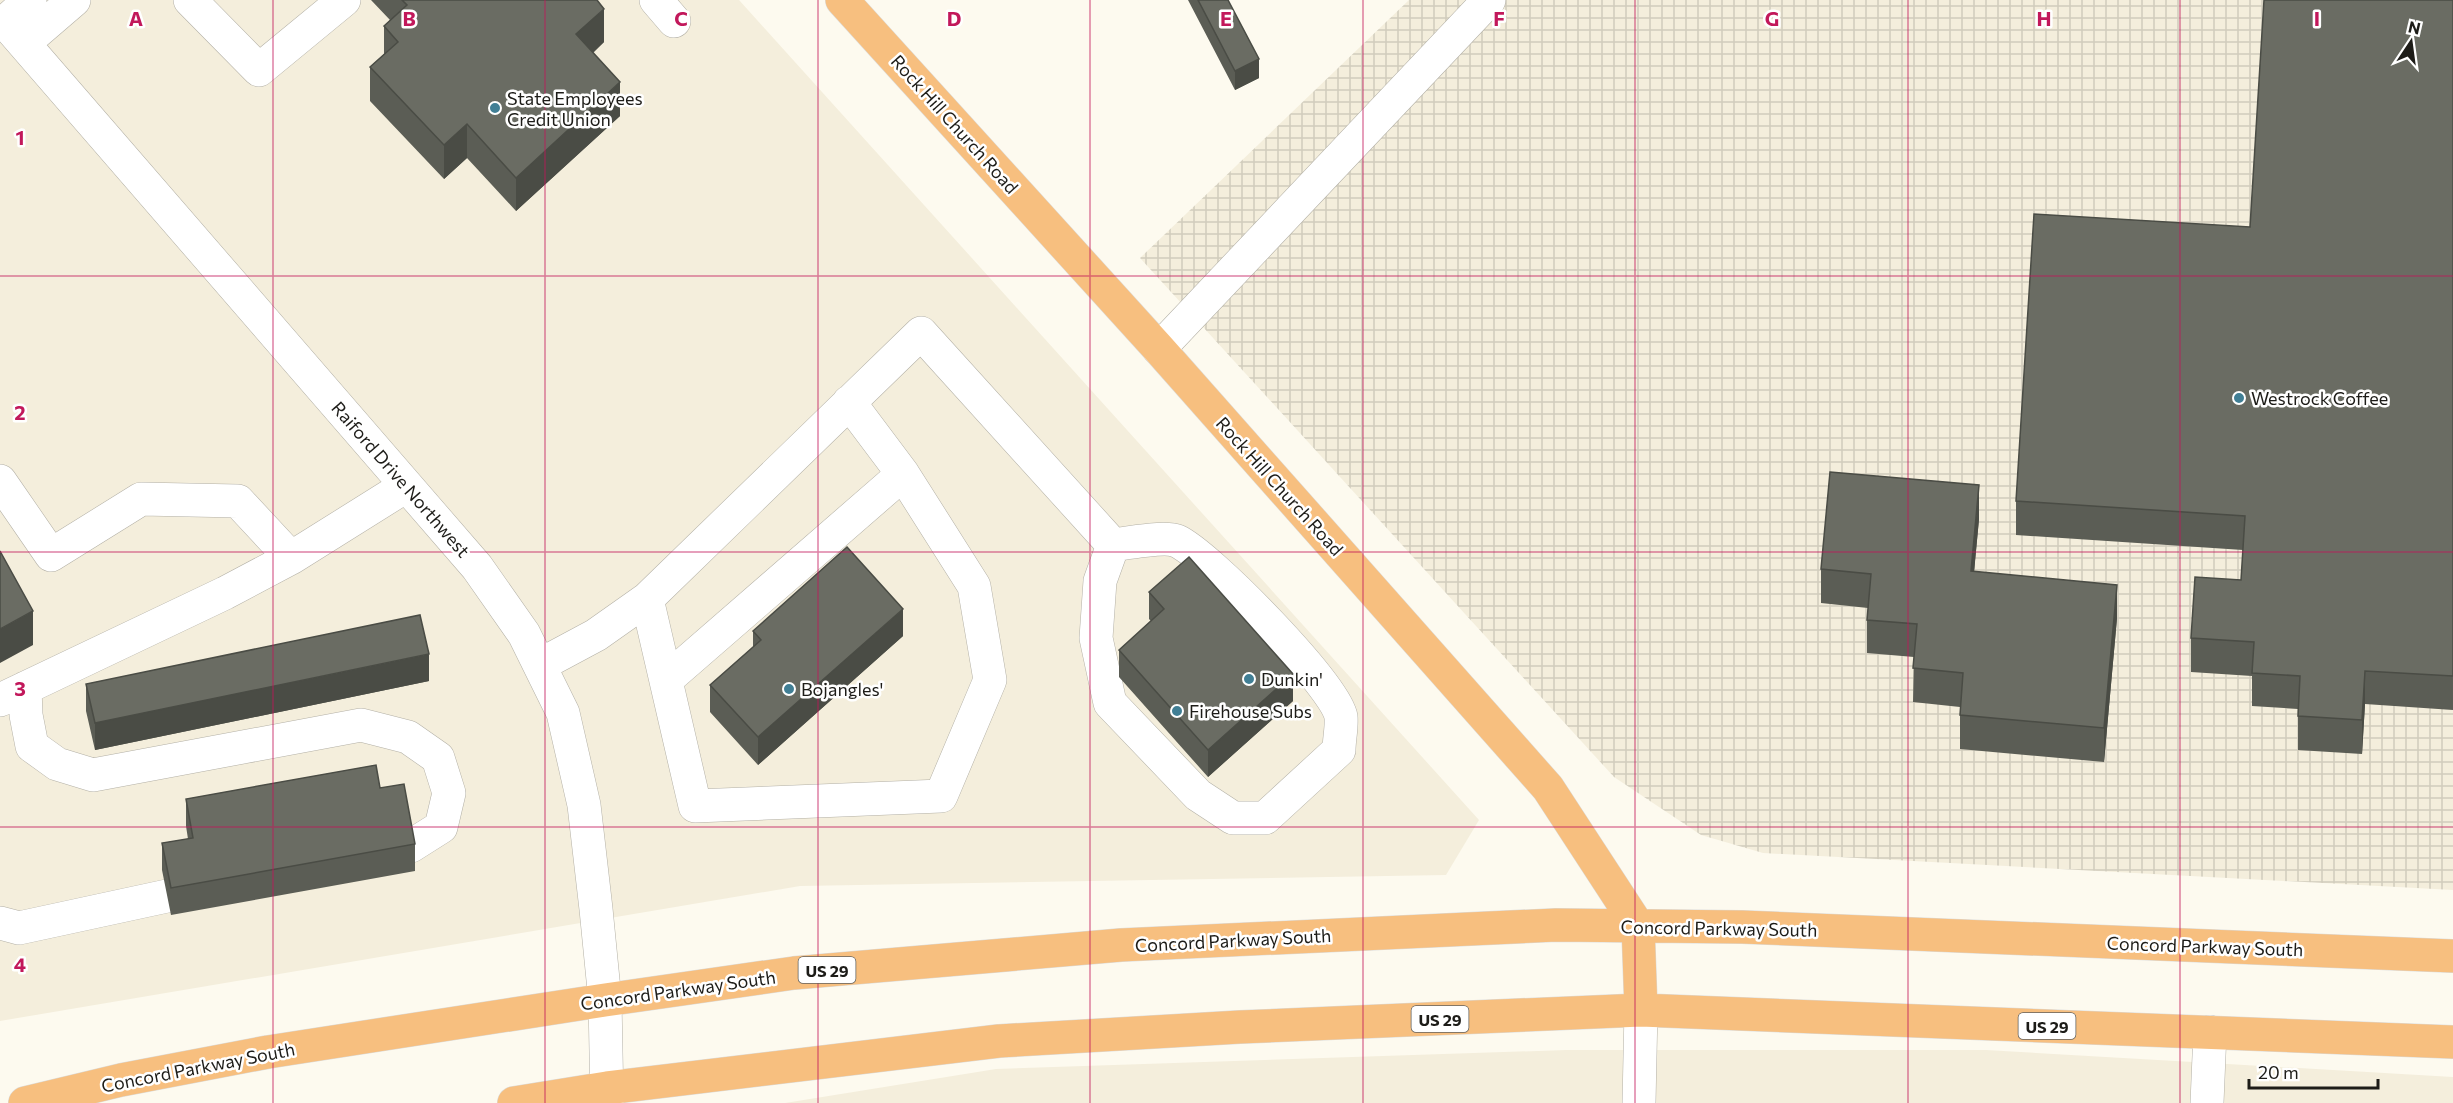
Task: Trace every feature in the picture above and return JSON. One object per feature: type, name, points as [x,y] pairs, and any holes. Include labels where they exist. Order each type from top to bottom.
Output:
[{"type":"main road","name":"Rock Hill Church Road","points":[[842,0],[1159,350],[1548,788],[1638,926]]},
{"type":"main road","name":"Concord Parkway South","points":[[25,1103],[121,1080],[268,1052],[605,1000],[794,973],[1121,945],[1556,925],[1742,927],[2453,957]]},
{"type":"main road","points":[[1638,926],[1641,1010]]},
{"type":"main road","name":"US 29","points":[[514,1103],[607,1096],[999,1041],[1240,1027],[1641,1010],[2453,1042]]},
{"type":"lane","name":"Raiford Drive Northwest","points":[[30,0],[4,22],[477,567],[524,634],[563,713],[584,805],[605,1000],[607,1096]]},
{"type":"lane","points":[[24,43],[74,0]]},
{"type":"lane","points":[[190,0],[259,70],[344,0]]},
{"type":"lane","points":[[1159,350],[1489,0]]},
{"type":"lane","points":[[540,665],[596,636],[647,599],[921,333],[1113,545]]},
{"type":"lane","points":[[647,599],[695,806],[941,796],[990,680],[974,586],[903,474],[849,402]]},
{"type":"lane","points":[[666,680],[903,474]]},
{"type":"lane","points":[[0,481],[51,555],[141,499],[162,499],[238,501],[291,558]]},
{"type":"lane","points":[[406,486],[291,558],[13,694],[26,716],[32,746],[57,764],[93,775],[361,725],[408,737],[438,758],[449,793],[441,827],[411,846]]},
{"type":"lane","points":[[1174,540],[1196,552],[1231,584],[1318,679],[1341,716],[1339,750],[1265,818],[1233,818],[1198,795],[1110,703],[1096,638],[1100,580],[1113,545],[1174,540]]},
{"type":"lane","points":[[0,923],[19,927],[167,896]]},
{"type":"lane","points":[[1639,1103],[1641,1010]]},
{"type":"lane","points":[[2207,1103],[2210,1032]]},
{"type":"shaded area","points":[[0,0],[739,0],[1479,820],[1446,875],[800,886],[0,1021]]},
{"type":"shaded area","points":[[1409,0],[2453,0],[2453,890],[1763,853],[1701,835],[1614,777],[1140,258]]},
{"type":"shaded area","points":[[1566,1050],[1986,1050],[2453,1077],[2453,1103],[785,1103],[996,1069]]},
{"type":"building","name":"State Employees Credit Union","points":[[402,0],[597,0],[604,9],[576,34],[620,82],[516,178],[467,124],[444,145],[370,67],[398,42],[384,26],[407,5]]},
{"type":"building","points":[[1198,0],[1228,0],[1259,59],[1235,71]]},
{"type":"building","name":"Westrock Coffee","points":[[2264,0],[2453,0],[2453,676],[2365,671],[2362,720],[2298,716],[2300,676],[2252,673],[2254,642],[2191,638],[2195,577],[2241,580],[2245,516],[2016,501],[2034,214],[2250,227]]},
{"type":"building","points":[[1830,472],[1979,485],[1971,571],[2117,585],[2104,728],[1960,715],[1963,673],[1913,668],[1917,624],[1867,620],[1871,574],[1821,569]]},
{"type":"building","name":"Bojangles'","points":[[847,547],[903,609],[758,737],[710,685],[761,640],[753,631]]},
{"type":"building","points":[[0,551],[33,611],[0,629]]},
{"type":"building","points":[[1189,557],[1293,674],[1208,750],[1119,650],[1164,609],[1149,592]]},
{"type":"building","points":[[420,615],[429,654],[95,723],[86,684]]},
{"type":"building","points":[[376,765],[380,788],[404,784],[415,844],[171,888],[162,843],[193,838],[186,799]]},
{"type":"place","name":"State Employees Credit Union","points":[[495,108]]},
{"type":"place","name":"Westrock Coffee","points":[[2239,398]]},
{"type":"place","name":"Dunkin'","points":[[1249,679]]},
{"type":"place","name":"Bojangles'","points":[[789,689]]},
{"type":"place","name":"Firehouse Subs","points":[[1177,711]]}]
